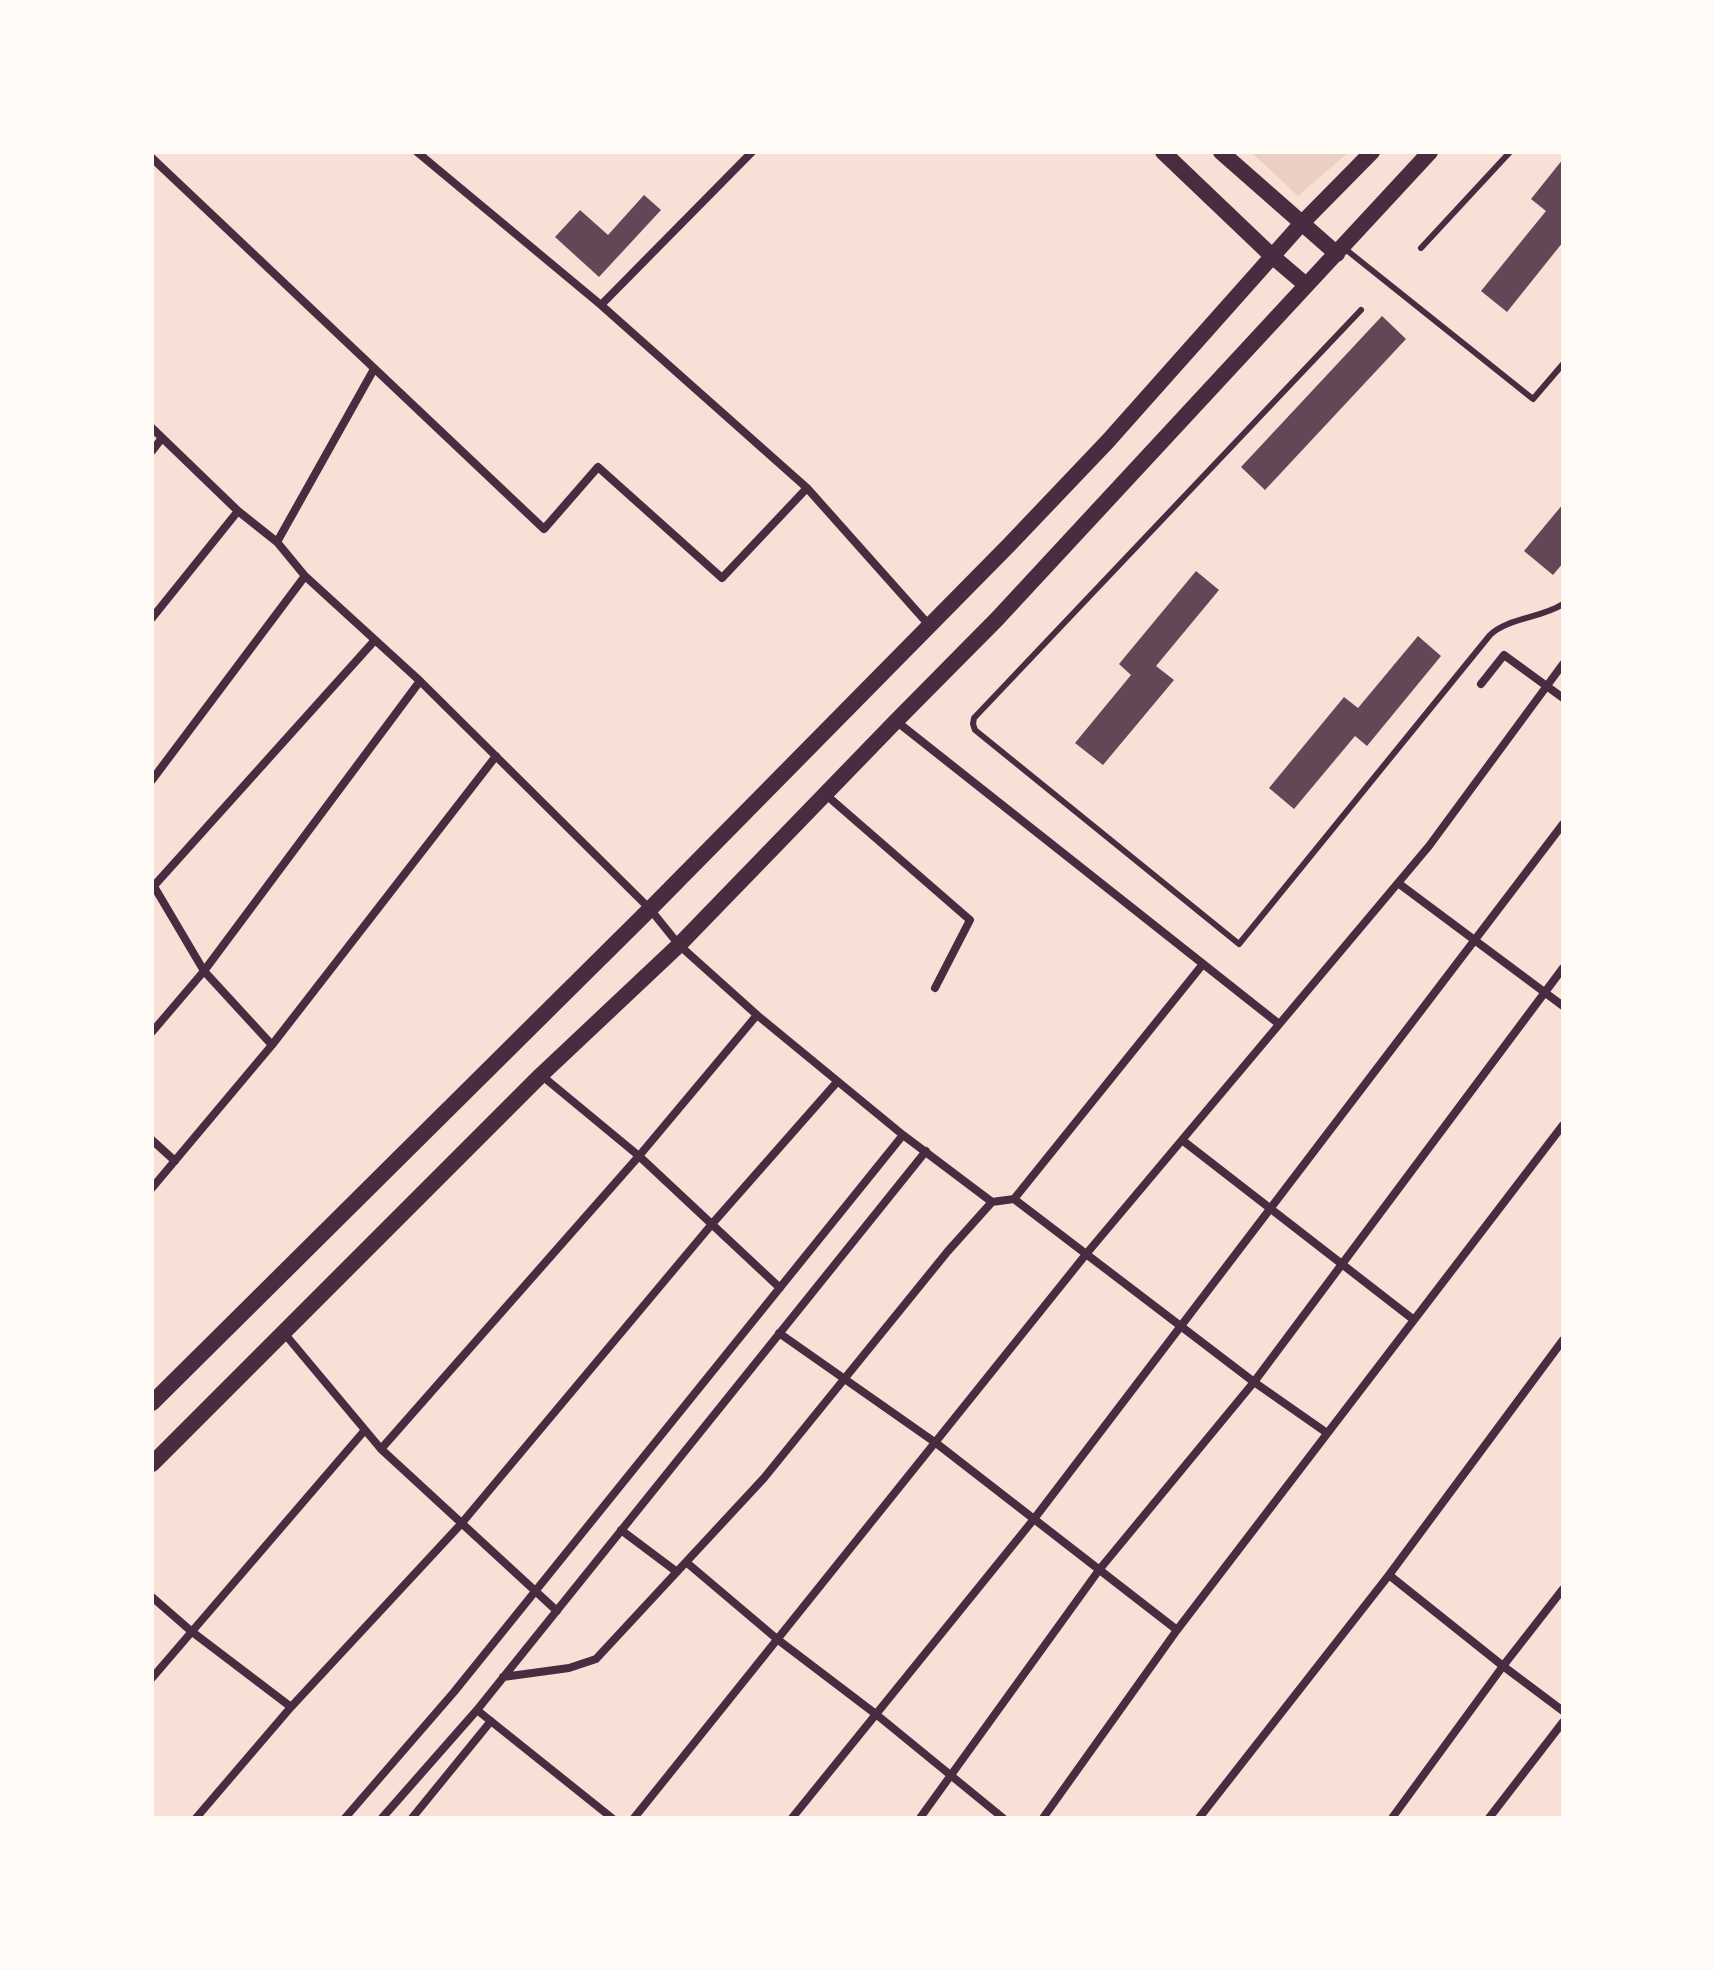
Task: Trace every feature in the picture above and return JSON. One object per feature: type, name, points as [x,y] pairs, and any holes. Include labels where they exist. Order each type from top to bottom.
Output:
[{"type":"main road","points":[[1163,152],[1306,285]]},
{"type":"main road","points":[[1221,152],[1301,224],[1340,250]]},
{"type":"main road","points":[[152,1403],[650,909],[1009,545],[1108,441],[1301,224],[1372,152]]},
{"type":"main road","points":[[152,1464],[541,1075],[679,945],[1008,607],[1430,152]]},
{"type":"street","points":[[417,152],[601,305],[807,488],[930,626]]},
{"type":"street","points":[[601,305],[752,152]]},
{"type":"street","points":[[152,158],[544,529],[598,467],[722,578],[807,488]]},
{"type":"street","points":[[277,542],[374,369]]},
{"type":"street","points":[[152,428],[238,511],[277,542],[305,576],[420,681],[650,909],[679,945],[837,1082],[992,1202]]},
{"type":"street","points":[[152,451],[162,438]]},
{"type":"street","points":[[152,618],[238,511]]},
{"type":"street","points":[[152,780],[305,576]]},
{"type":"street","points":[[272,1045],[204,971],[153,886],[375,640]]},
{"type":"street","points":[[1481,684],[1504,655],[1563,698]]},
{"type":"street","points":[[634,1818],[1087,1253],[1429,846],[1563,664]]},
{"type":"street","points":[[152,1032],[204,971],[420,681]]},
{"type":"street","points":[[896,721],[1279,1024]]},
{"type":"street","points":[[152,1188],[272,1045],[496,756]]},
{"type":"street","points":[[825,794],[970,920],[935,988]]},
{"type":"street","points":[[792,1818],[1034,1519],[1563,824]]},
{"type":"street","points":[[1398,883],[1563,1006]]},
{"type":"street","points":[[503,1677],[569,1668],[596,1659],[764,1478],[948,1251],[992,1202],[1014,1199],[1203,964]]},
{"type":"street","points":[[920,1818],[1099,1570],[1254,1382],[1563,968]]},
{"type":"street","points":[[381,1449],[639,1156],[757,1015]]},
{"type":"street","points":[[541,1075],[639,1156],[780,1288]]},
{"type":"street","points":[[196,1818],[291,1707],[461,1524],[712,1224],[837,1082]]},
{"type":"street","points":[[1043,1818],[1177,1630],[1563,1125]]},
{"type":"street","points":[[345,1818],[454,1692],[903,1135]]},
{"type":"street","points":[[152,1140],[175,1161]]},
{"type":"street","points":[[1182,1140],[1414,1320]]},
{"type":"street","points":[[382,1818],[477,1710],[926,1151]]},
{"type":"street","points":[[1014,1199],[1254,1382],[1327,1433]]},
{"type":"street","points":[[283,1333],[381,1449],[557,1611]]},
{"type":"street","points":[[779,1333],[936,1443],[1177,1630]]},
{"type":"street","points":[[1199,1818],[1389,1575],[1563,1340]]},
{"type":"street","points":[[152,1678],[365,1430]]},
{"type":"street","points":[[621,1530],[677,1572]]},
{"type":"street","points":[[686,1562],[777,1639],[877,1715],[1003,1818]]},
{"type":"street","points":[[1389,1575],[1563,1711]]},
{"type":"street","points":[[1392,1818],[1563,1589]]},
{"type":"street","points":[[152,1597],[191,1631],[291,1707]]},
{"type":"street","points":[[477,1710],[612,1818]]},
{"type":"street","points":[[412,1818],[491,1721]]},
{"type":"street","points":[[1489,1818],[1563,1722]]},
{"type":"lane","points":[[1421,248],[1510,152]]},
{"type":"lane","points":[[1340,250],[1533,399],[1563,364]]},
{"type":"lane","points":[[1361,310],[974,718],[975,730],[1239,944],[1490,635],[1499,627],[1553,611],[1563,604]]},
{"type":"shaded area","points":[[1251,152],[1349,152],[1298,196]]},
{"type":"building","points":[[1563,159],[1563,242],[1507,312],[1481,291],[1546,211],[1531,199]]},
{"type":"building","points":[[644,195],[661,210],[599,277],[555,237],[580,210],[608,235]]},
{"type":"building","points":[[1382,316],[1406,339],[1265,490],[1241,467]]},
{"type":"building","points":[[1563,504],[1563,563],[1553,575],[1524,551]]},
{"type":"building","points":[[1196,571],[1219,590],[1156,666],[1174,680],[1103,765],[1075,743],[1131,675],[1119,664]]},
{"type":"building","points":[[1418,636],[1441,656],[1367,746],[1355,736],[1294,809],[1269,788],[1344,697],[1358,708]]}]
